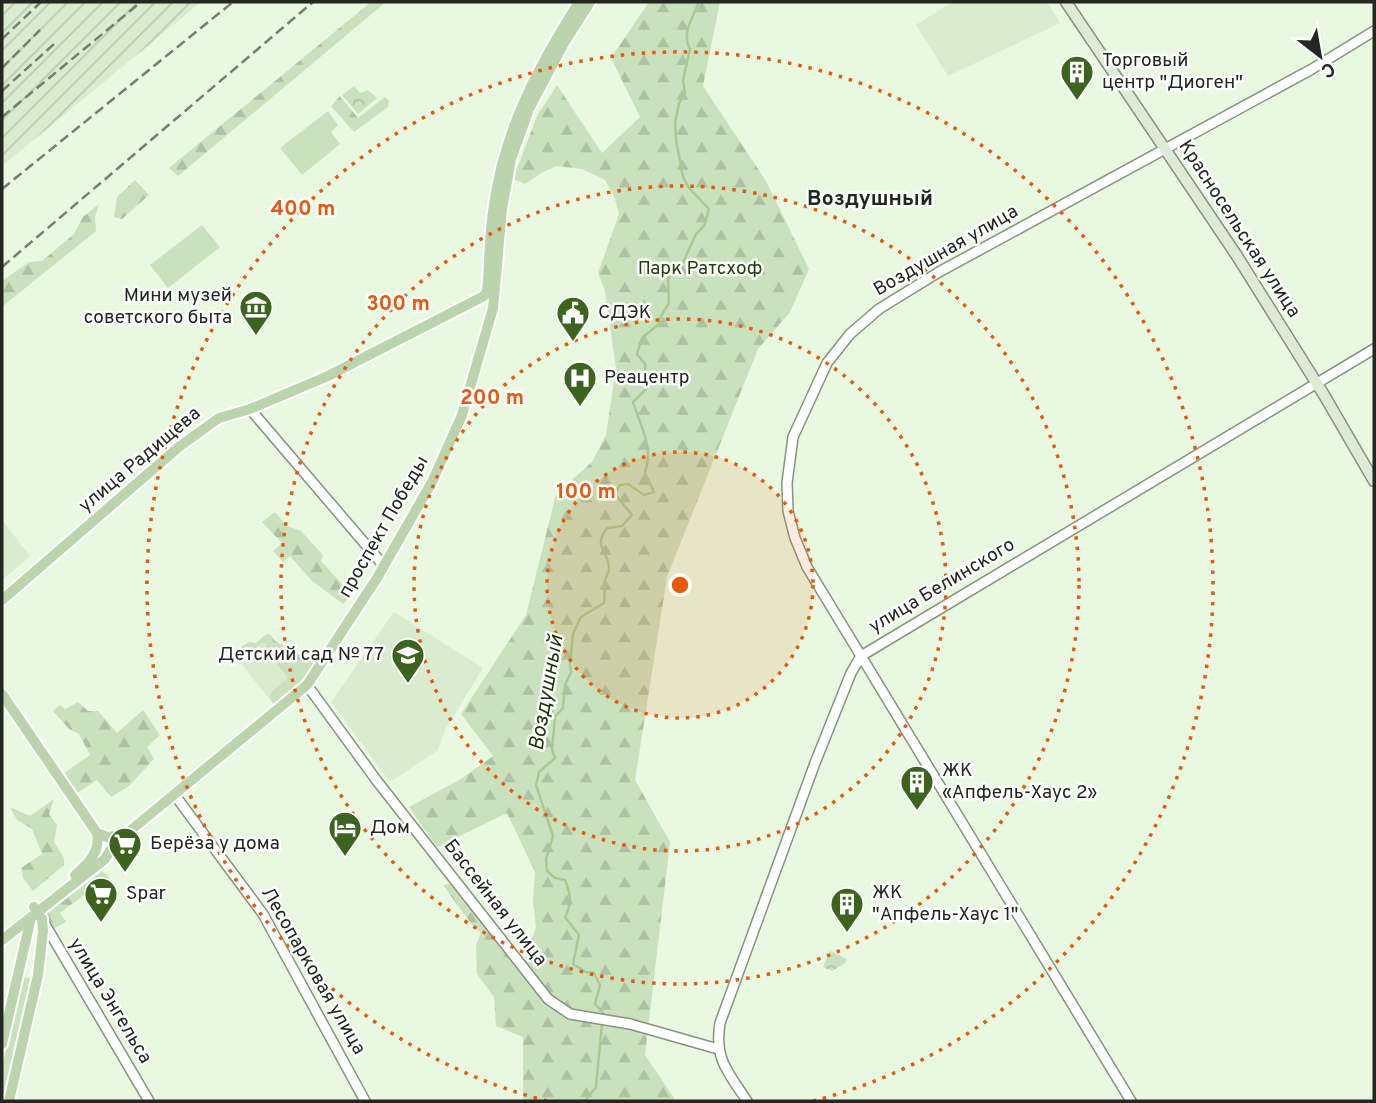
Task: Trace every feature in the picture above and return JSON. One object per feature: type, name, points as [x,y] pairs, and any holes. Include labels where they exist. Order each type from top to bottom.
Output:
[{"type":"main road","name":"улица Радищева","points":[[2,600],[180,446],[219,418],[250,409],[328,376],[484,296],[488,287],[493,206],[507,143],[530,87],[555,39],[579,2]]},
{"type":"main road","name":"проспект Победы","points":[[2,940],[105,859],[114,844],[307,685],[384,566],[432,482],[462,415],[493,308],[502,209],[511,159],[529,108],[590,2]]},
{"type":"main road","name":"Красносельская улица","points":[[1066,2],[1237,256],[1317,383],[1374,481]]},
{"type":"main road","points":[[469,305],[477,308],[488,325]]},
{"type":"main road","points":[[2,694],[97,833],[113,837],[127,833]]},
{"type":"main road","name":"проспект Победы","points":[[2,932],[36,914],[90,861],[98,844],[97,833]]},
{"type":"main road","points":[[2,1045],[36,914]]},
{"type":"main road","points":[[9,1101],[44,931],[36,914]]},
{"type":"street","name":"Воздушная улица","points":[[1132,1101],[807,567],[788,511],[787,483],[793,437],[827,363],[850,334],[879,309],[939,272],[1312,69],[1374,31]]},
{"type":"street","name":"улица Белинского","points":[[719,1053],[720,1023],[725,1006],[815,763],[851,673],[861,656],[1374,349]]},
{"type":"street","points":[[250,409],[384,566]]},
{"type":"street","name":"Бассейная улица","points":[[307,685],[377,781],[548,999],[570,1014],[630,1024],[719,1053]]},
{"type":"street","name":"Лесопарковая улица","points":[[174,794],[263,914],[337,1045],[365,1101]]},
{"type":"street","name":"улица Энгельса","points":[[36,914],[149,1101]]},
{"type":"street","points":[[719,1053],[747,1101]]},
{"type":"shaded area","points":[[2,2],[201,2],[2,166]]},
{"type":"shaded area","points":[[952,2],[1047,2],[1060,23],[948,76],[916,25]]},
{"type":"shaded area","points":[[2,520],[30,556],[2,580]]},
{"type":"shaded area","name":"Детский сад № 77","points":[[394,612],[483,668],[445,730],[438,750],[390,782],[331,702]]},
{"type":"shaded area","points":[[262,643],[307,658],[276,707],[239,661]]},
{"type":"green space","points":[[371,2],[386,2],[178,176],[169,168]]},
{"type":"green space","name":"Парк Ратсхоф","points":[[649,2],[720,2],[703,86],[766,181],[809,269],[790,312],[758,349],[667,577],[635,780],[670,842],[645,1055],[676,1101],[523,1101],[523,1037],[496,1026],[494,997],[477,974],[476,945],[481,933],[443,885],[452,883],[523,975],[536,927],[533,900],[535,872],[507,813],[437,847],[409,807],[461,779],[493,756],[461,714],[526,615],[556,494],[592,462],[606,435],[616,368],[605,291],[598,273],[619,214],[614,196],[605,180],[582,169],[557,166],[525,184],[513,179],[537,116],[557,85],[602,153],[640,117],[611,58]]},
{"type":"green space","points":[[354,86],[360,93],[368,90],[377,98],[358,114],[342,95]]},
{"type":"green space","points":[[340,96],[358,118],[385,97],[389,101],[388,107],[354,132],[331,106]]},
{"type":"green space","points":[[328,111],[338,125],[331,132],[340,144],[302,175],[280,148]]},
{"type":"green space","points":[[135,180],[149,195],[122,219],[114,217],[117,197]]},
{"type":"green space","points":[[99,204],[95,218],[96,231],[3,306],[2,281],[29,262],[42,261],[74,234],[83,217]]},
{"type":"green space","points":[[202,225],[220,247],[168,288],[150,265]]},
{"type":"green space","points":[[275,512],[287,526],[301,531],[323,555],[321,561],[352,595],[343,604],[311,580],[290,556],[283,562],[273,551],[282,543],[262,522]]},
{"type":"green space","points":[[270,634],[275,641],[316,664],[303,684],[276,707],[269,698],[271,692],[288,678],[265,649],[266,644],[262,643],[239,661],[233,652]]},
{"type":"green space","points":[[78,702],[88,711],[98,711],[117,733],[143,710],[160,735],[147,747],[154,759],[129,786],[111,797],[97,780],[74,795],[60,776],[90,755],[79,734],[69,729],[53,711],[60,705],[65,709]]},
{"type":"green space","points":[[54,799],[49,814],[57,825],[54,842],[64,858],[64,865],[33,891],[23,878],[21,868],[42,854],[32,829],[17,820],[10,807],[30,816]]},
{"type":"green space","points":[[102,871],[110,878],[109,884],[105,882],[83,896],[79,889]]},
{"type":"green space","points":[[79,889],[83,896],[60,913],[66,922],[53,929],[44,916]]},
{"type":"green space","points":[[830,951],[847,959],[832,971],[823,967]]},
{"type":"green space","points":[[23,977],[31,979],[2,1101],[2,1067]]},
{"type":"waterway","name":"Воздушный","points":[[585,1101],[596,1087],[603,1013],[595,1004],[600,985],[594,973],[586,972],[573,964],[579,935],[565,917],[570,899],[565,880],[555,878],[547,871],[546,859],[553,836],[536,785],[539,772],[555,758],[552,749],[555,717],[563,708],[565,685],[571,672],[573,634],[581,617],[604,603],[605,580],[609,569],[601,540],[607,528],[622,526],[632,515],[615,494],[620,485],[628,484],[644,495],[654,492],[645,473],[647,446],[633,402],[647,388],[645,364],[637,354],[642,338],[660,323],[669,303],[668,278],[680,269],[696,234],[704,226],[709,209],[689,188],[683,177],[675,123],[679,103],[685,93],[683,80],[690,49],[687,31],[699,2]]},
{"type":"railway","points":[[2,39],[41,2]]},
{"type":"railway","points":[[2,117],[141,2]]},
{"type":"railway","points":[[2,189],[233,2]]},
{"type":"railway","points":[[2,267],[313,2]]},
{"type":"railway","points":[[2,68],[40,30]]},
{"type":"railway","points":[[2,91],[54,44]]},
{"type":"place","name":"Торговый центр \"Диоген\"","points":[[1077,102]]},
{"type":"place","name":"Мини музей советского быта","points":[[256,337]]},
{"type":"place","name":"СДЭК","points":[[573,343]]},
{"type":"place","name":"Реацентр","points":[[580,408]]},
{"type":"place","name":"Детский сад № 77","points":[[408,685]]},
{"type":"place","name":"ЖК «Апфель-Хаус 2»","points":[[917,812]]},
{"type":"place","name":"Дом","points":[[345,858]]},
{"type":"place","name":"Берёза у дома","points":[[125,874]]},
{"type":"place","name":"Spar","points":[[101,924]]},
{"type":"place","name":"ЖК \"Апфель-Хаус 1\"","points":[[847,934]]},
{"type":"district","name":"Воздушный","points":[[870,199]]}]
